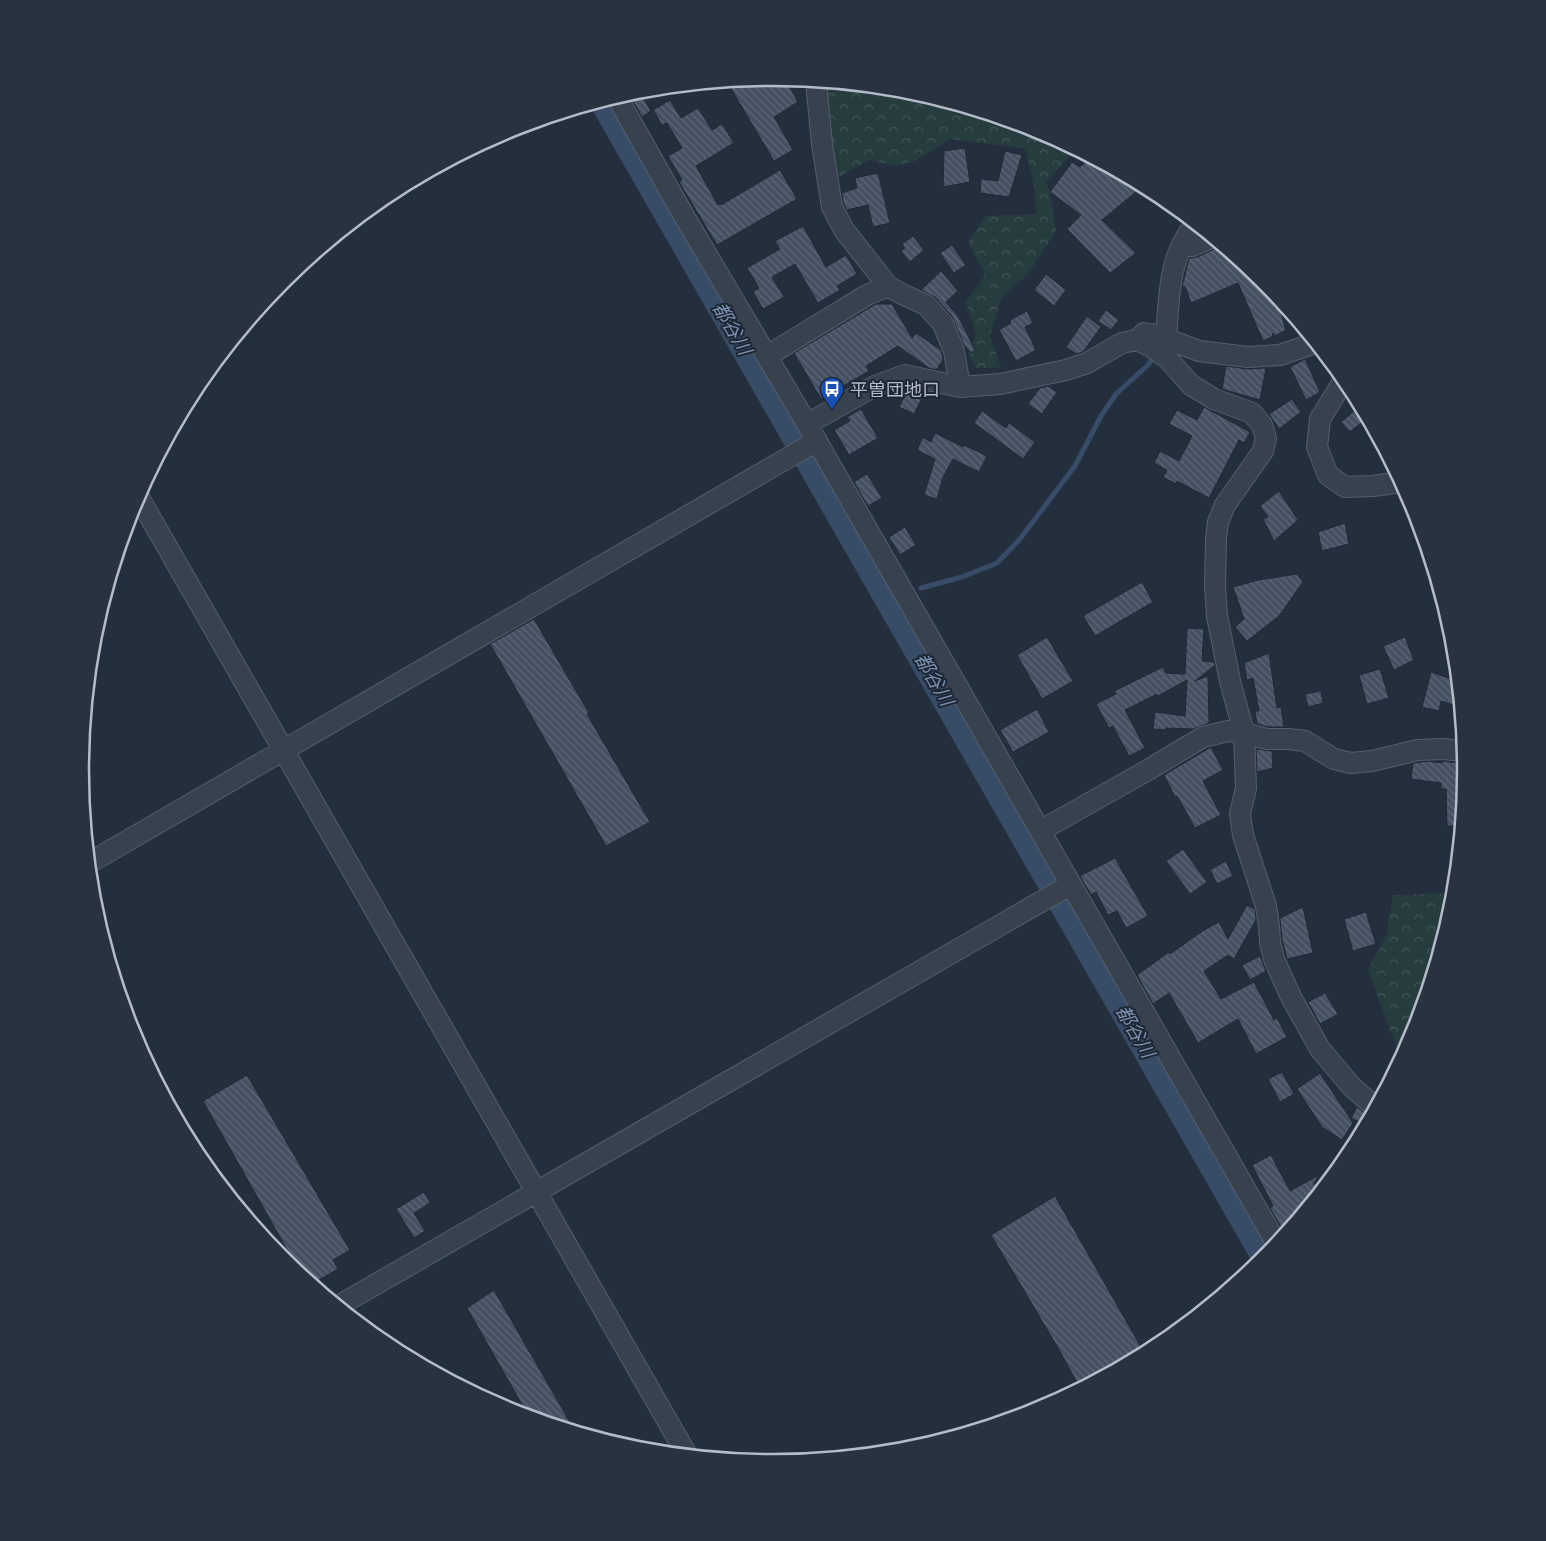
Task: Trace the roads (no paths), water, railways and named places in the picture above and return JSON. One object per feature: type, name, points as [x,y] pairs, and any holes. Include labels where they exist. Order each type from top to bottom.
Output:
[{"type":"street","points":[[817,88],[822,144],[832,207],[844,230],[888,286],[926,305],[943,324],[954,351],[960,387]]},
{"type":"street","points":[[621,104],[684,216],[767,356],[808,441],[1040,831],[1062,890],[1273,1237]]},
{"type":"street","points":[[1166,339],[1173,270],[1182,246],[1191,229]]},
{"type":"street","points":[[1182,246],[1192,246],[1205,240]]},
{"type":"street","points":[[767,356],[867,294],[888,286]]},
{"type":"street","points":[[95,860],[808,441],[876,386],[905,375],[960,387],[1000,384],[1066,370],[1087,362],[1122,343],[1137,340],[1144,333],[1157,335],[1199,351],[1248,358],[1280,355],[1309,345]]},
{"type":"street","points":[[1137,340],[1167,358],[1190,385],[1214,399],[1252,413],[1262,425],[1266,438],[1262,451],[1225,505],[1218,522],[1216,539],[1215,586],[1218,616],[1230,681],[1244,732],[1246,788],[1240,814],[1243,836],[1266,906],[1274,959],[1291,997],[1320,1049],[1352,1088],[1371,1104]]},
{"type":"street","points":[[1340,387],[1320,419],[1317,447],[1328,476],[1345,487],[1394,483]]},
{"type":"street","points":[[143,505],[535,1193],[683,1449]]},
{"type":"street","points":[[1040,831],[1203,737],[1228,730],[1244,732],[1266,740],[1288,738],[1304,742],[1334,759],[1351,763],[1372,761],[1418,750],[1457,750]]},
{"type":"street","points":[[344,1303],[1062,890]]},
{"type":"waterway","name":"都谷川","points":[[608,107],[1262,1249]]},
{"type":"waterway","points":[[921,588],[962,577],[997,563],[1020,539],[1075,466],[1101,416],[1116,394],[1147,366],[1156,355]]},
{"type":"place","name":"平曽団地口","points":[[832,410]]}]
